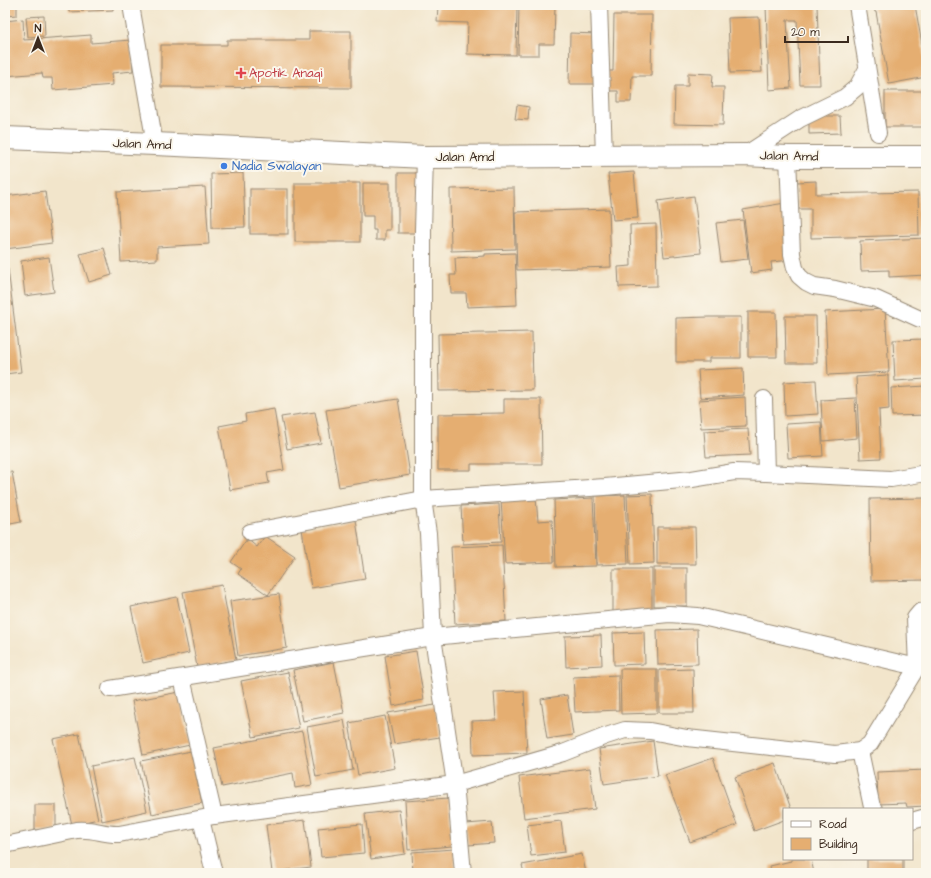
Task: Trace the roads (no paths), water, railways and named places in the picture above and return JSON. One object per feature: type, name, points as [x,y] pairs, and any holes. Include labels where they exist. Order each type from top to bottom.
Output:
[{"type":"street","points":[[131,5],[155,144]]},
{"type":"street","points":[[599,5],[604,156]]},
{"type":"street","points":[[857,5],[878,133]]},
{"type":"street","points":[[745,155],[800,119],[845,97],[857,87],[867,68]]},
{"type":"street","name":"Jalan Amd","points":[[5,138],[425,157],[745,155],[788,157],[926,157]]},
{"type":"street","points":[[425,157],[423,230],[423,499],[430,563],[433,637],[455,784],[463,873]]},
{"type":"street","points":[[788,157],[792,254],[795,268],[799,276],[814,286],[835,289],[876,299],[920,319],[926,319]]},
{"type":"street","points":[[764,399],[766,473]]},
{"type":"street","points":[[250,532],[423,499],[605,487],[692,479],[734,472],[891,479],[926,473]]},
{"type":"street","points":[[5,845],[77,830],[87,829],[119,834],[207,818],[455,784],[563,754],[606,736],[625,730],[835,754],[860,751],[870,744],[917,667],[915,618],[920,612],[926,611]]},
{"type":"street","points":[[110,689],[433,637],[670,614],[698,616],[917,667]]},
{"type":"street","points":[[182,678],[207,818],[214,873]]},
{"type":"street","points":[[860,751],[873,808]]},
{"type":"street","points":[[913,821],[926,817]]},
{"type":"place","name":"Apotik Anaqi","points":[[241,73]]},
{"type":"place","name":"Nadia Swalayan","points":[[224,166]]}]
